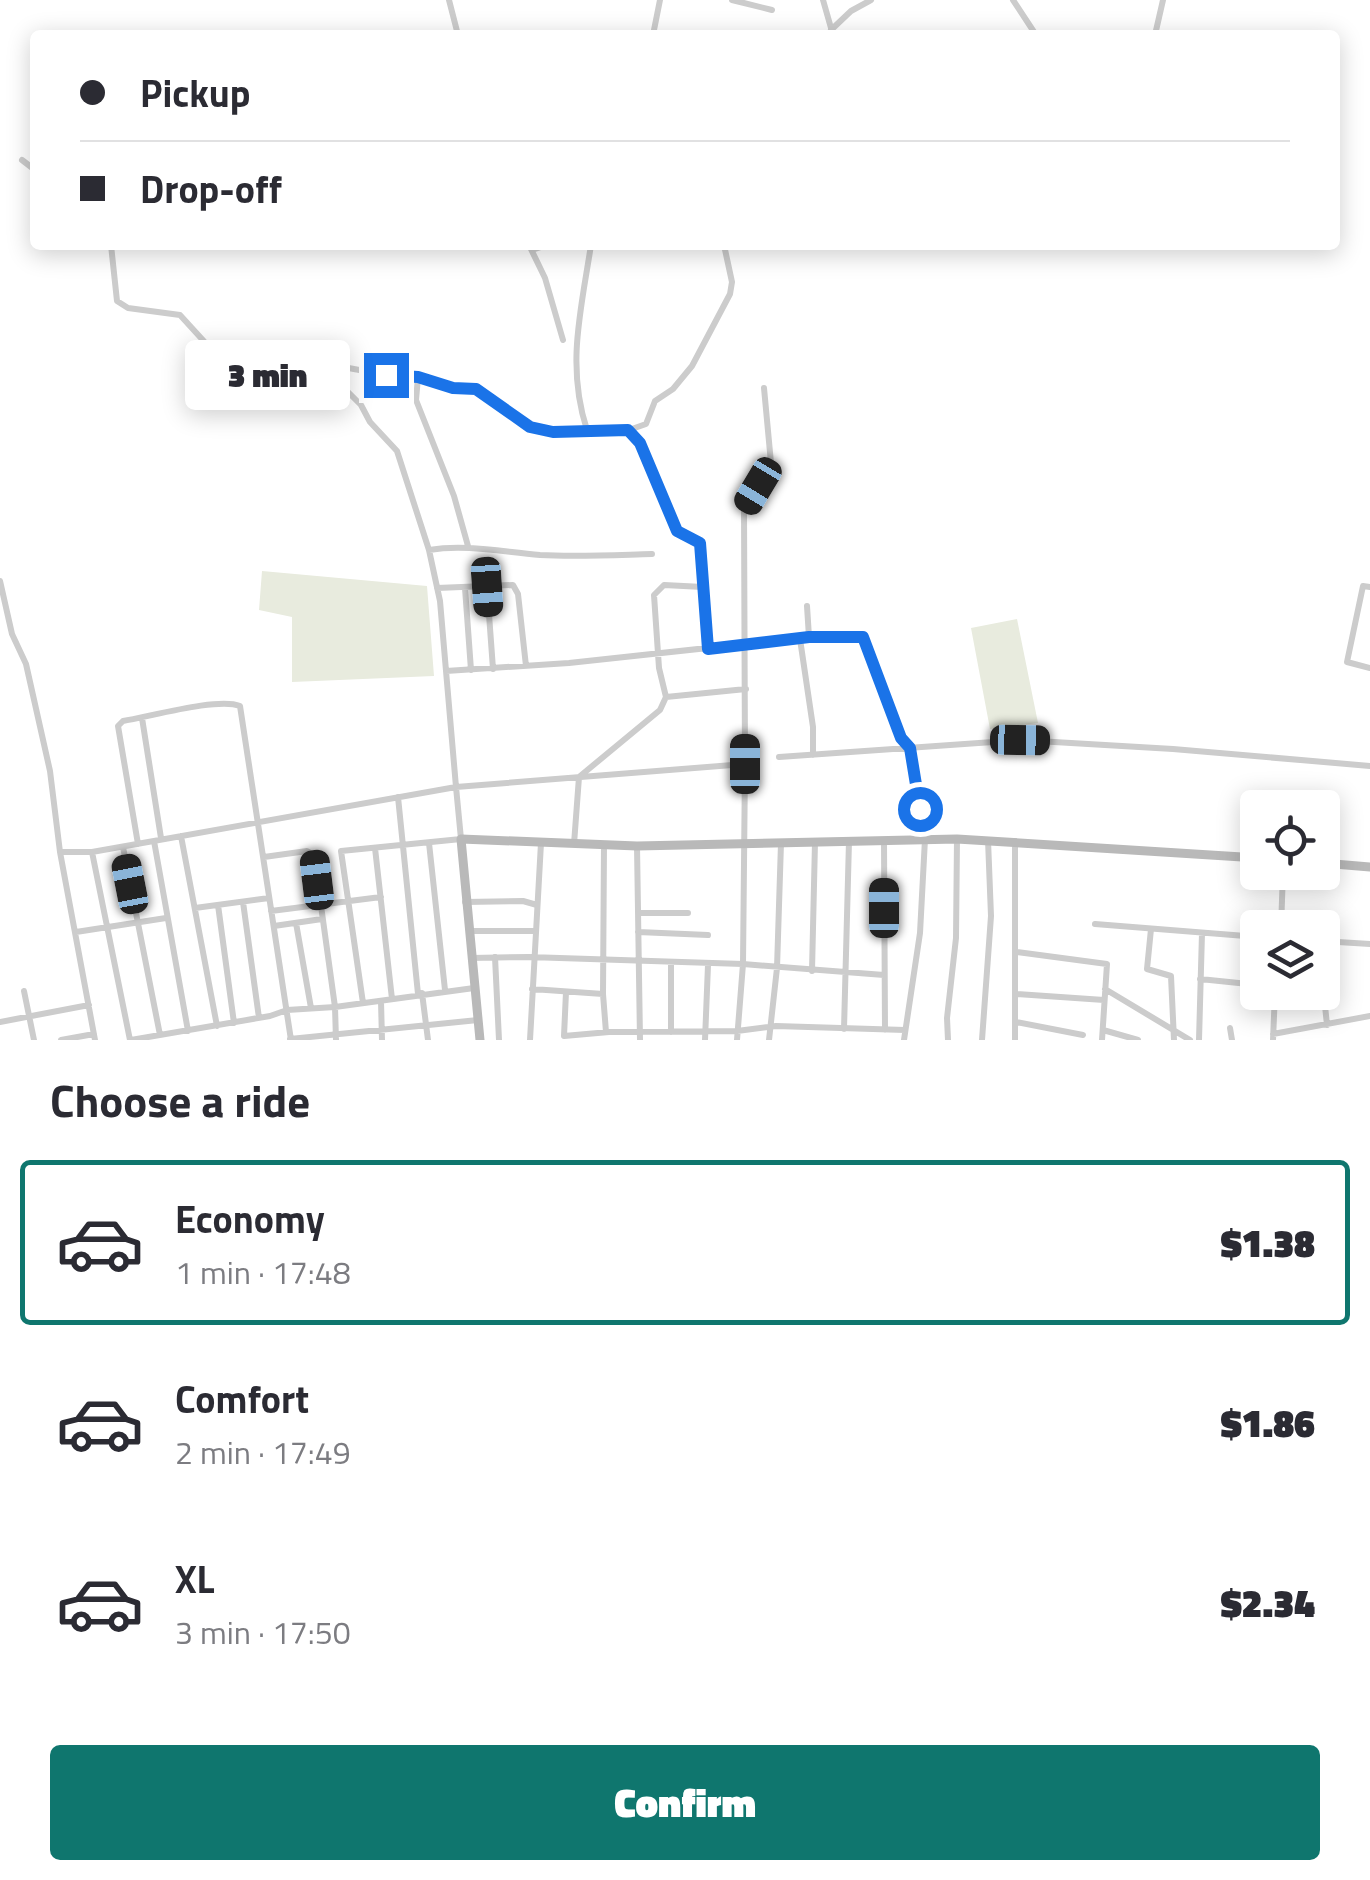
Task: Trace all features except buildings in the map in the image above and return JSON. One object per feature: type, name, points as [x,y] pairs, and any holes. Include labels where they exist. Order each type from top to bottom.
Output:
[{"type":"street","points":[[449,0],[457,30]]},
{"type":"street","points":[[654,30],[660,0]]},
{"type":"street","points":[[732,0],[772,10]]},
{"type":"street","points":[[823,0],[831,30]]},
{"type":"street","points":[[835,30],[851,12],[871,0]]},
{"type":"street","points":[[1013,0],[1033,30]]},
{"type":"street","points":[[1156,30],[1163,0]]},
{"type":"street","points":[[22,160],[30,166]]},
{"type":"street","points":[[111,250],[115,295],[121,305],[180,316],[211,349],[237,360],[265,363],[296,358],[476,389],[530,427],[553,432],[628,430],[646,424],[655,401],[673,389],[714,330],[732,282],[725,250]]},
{"type":"street","points":[[532,250],[545,278],[563,340]]},
{"type":"street","points":[[587,430],[574,377],[589,250]]},
{"type":"street","points":[[330,365],[334,378],[397,450],[429,550],[446,671],[480,1040]]},
{"type":"street","points":[[418,377],[416,400],[454,496],[468,546]]},
{"type":"street","points":[[737,1036],[743,964],[744,508],[772,463],[764,388]]},
{"type":"street","points":[[628,430],[640,443],[677,531],[700,543],[708,649]]},
{"type":"street","points":[[429,550],[468,546],[482,551],[546,555],[652,554]]},
{"type":"street","points":[[0,580],[3,603],[32,689],[50,771],[60,852],[94,1037],[61,1040]]},
{"type":"street","points":[[437,588],[513,585],[518,594],[526,666]]},
{"type":"street","points":[[574,844],[579,777],[660,710],[666,696],[658,652],[656,590],[664,585],[703,587]]},
{"type":"street","points":[[1370,587],[1364,586],[1348,662],[1370,668]]},
{"type":"street","points":[[487,587],[493,668]]},
{"type":"street","points":[[465,588],[470,670]]},
{"type":"street","points":[[807,606],[809,637]]},
{"type":"street","points":[[446,671],[809,637],[855,634],[867,641],[901,738],[910,748],[925,839],[920,933],[904,1040]]},
{"type":"street","points":[[800,639],[813,727],[812,755]]},
{"type":"street","points":[[666,696],[746,689]]},
{"type":"street","points":[[138,844],[118,726],[122,721],[212,704],[240,706],[289,1040],[381,1036],[426,1025],[478,1020]]},
{"type":"street","points":[[142,718],[166,918],[196,1040]]},
{"type":"street","points":[[779,758],[993,740],[1062,741],[1370,766]]},
{"type":"street","points":[[60,852],[92,852],[456,787],[745,764]]},
{"type":"street","points":[[398,797],[428,1040]]},
{"type":"street","points":[[181,836],[217,1026]]},
{"type":"street","points":[[363,1003],[341,851],[461,839],[637,846],[957,839],[1240,857]]},
{"type":"street","points":[[948,1040],[956,938],[957,839]]},
{"type":"street","points":[[884,840],[885,1030]]},
{"type":"street","points":[[982,1040],[990,966],[988,840]]},
{"type":"street","points":[[844,1029],[849,841]]},
{"type":"street","points":[[1014,841],[1016,1040]]},
{"type":"street","points":[[428,842],[446,990]]},
{"type":"street","points":[[812,971],[815,842]]},
{"type":"street","points":[[530,1040],[541,843]]},
{"type":"street","points":[[769,1040],[777,968],[780,843]]},
{"type":"street","points":[[604,845],[603,994],[608,1035]]},
{"type":"street","points":[[122,846],[160,1035]]},
{"type":"street","points":[[637,846],[640,1036]]},
{"type":"street","points":[[375,848],[392,999]]},
{"type":"street","points":[[92,852],[130,1040],[286,1010],[474,988]]},
{"type":"street","points":[[264,857],[312,852],[336,1038]]},
{"type":"street","points":[[1340,866],[1370,868]]},
{"type":"street","points":[[195,908],[270,898]]},
{"type":"street","points":[[271,911],[381,898]]},
{"type":"street","points":[[465,902],[523,901],[537,905]]},
{"type":"street","points":[[243,902],[259,1018]]},
{"type":"street","points":[[218,905],[234,1023]]},
{"type":"street","points":[[638,912],[688,914]]},
{"type":"street","points":[[76,932],[166,918]]},
{"type":"street","points":[[274,926],[322,919]]},
{"type":"street","points":[[296,922],[311,1008]]},
{"type":"street","points":[[1095,924],[1240,936]]},
{"type":"street","points":[[1150,929],[1147,969],[1171,976],[1174,1040]]},
{"type":"street","points":[[468,931],[534,931]]},
{"type":"street","points":[[638,932],[708,935]]},
{"type":"street","points":[[1199,1040],[1202,933]]},
{"type":"street","points":[[1340,943],[1370,944]]},
{"type":"street","points":[[1017,952],[1107,964],[1102,1040]]},
{"type":"street","points":[[495,956],[499,1040]]},
{"type":"street","points":[[470,958],[743,964],[884,976]]},
{"type":"street","points":[[670,1032],[671,964]]},
{"type":"street","points":[[705,1036],[708,965]]},
{"type":"street","points":[[1200,979],[1240,983]]},
{"type":"street","points":[[1105,989],[1190,1040]]},
{"type":"street","points":[[532,990],[603,994]]},
{"type":"street","points":[[24,991],[34,1040]]},
{"type":"street","points":[[566,992],[564,1036],[670,1032],[737,1036],[776,1026],[905,1030]]},
{"type":"street","points":[[1017,994],[1104,1000]]},
{"type":"street","points":[[381,1001],[381,1036]]},
{"type":"street","points":[[0,1022],[88,1005]]},
{"type":"street","points":[[1274,1010],[1273,1037],[1370,1016]]},
{"type":"street","points":[[1326,1010],[1328,1025]]},
{"type":"street","points":[[1016,1022],[1084,1035]]},
{"type":"street","points":[[1230,1028],[1232,1040]]},
{"type":"street","points":[[1102,1030],[1138,1040]]},
{"type":"shaded area","points":[[262,571],[427,586],[434,676],[292,682],[292,617],[259,610]]},
{"type":"shaded area","points":[[1017,619],[1038,723],[990,729],[971,628]]},
{"type":"route","points":[[386,375],[476,389],[530,427],[553,432],[628,430],[640,443],[677,531],[700,543],[708,649],[809,637],[863,637],[901,738],[910,748],[920,809]]}]
